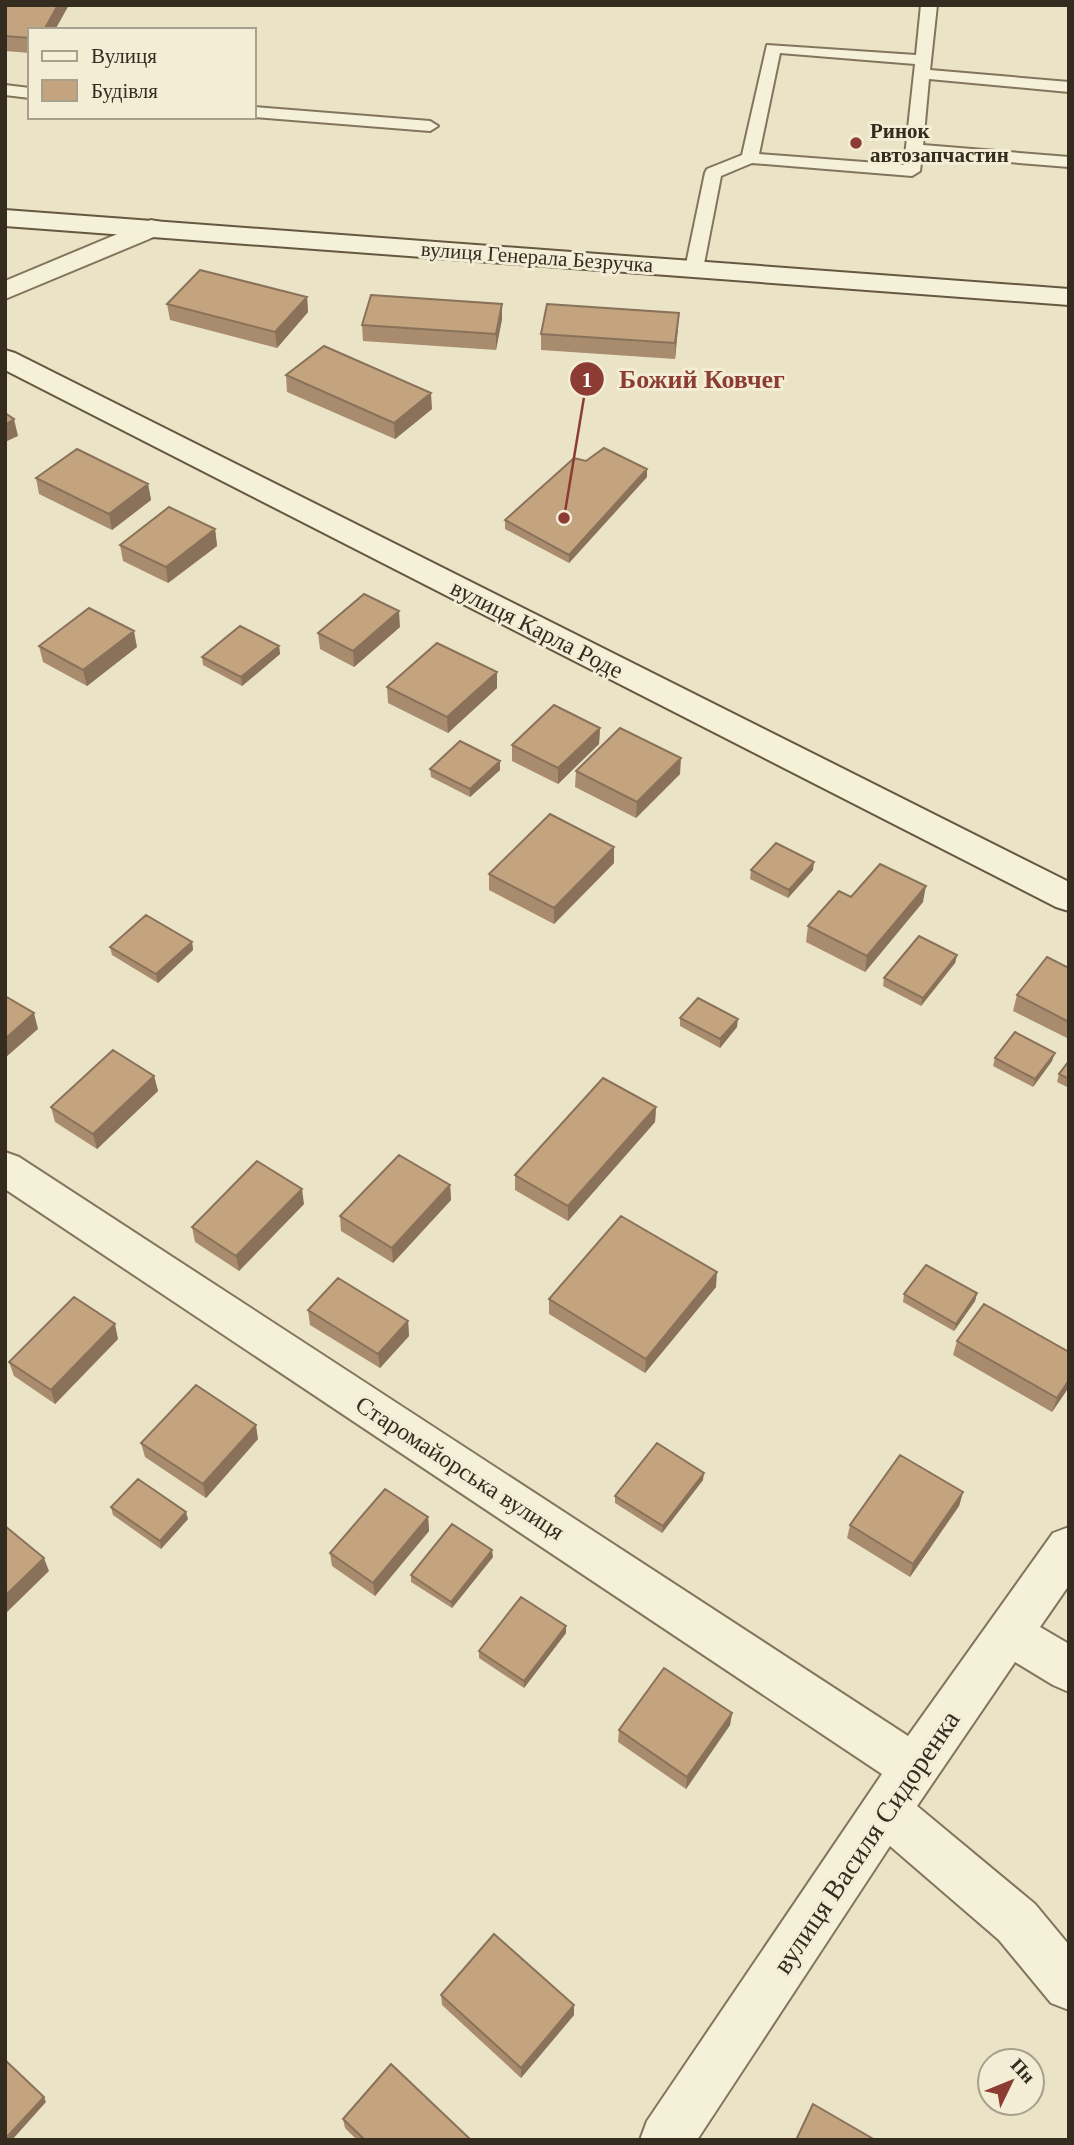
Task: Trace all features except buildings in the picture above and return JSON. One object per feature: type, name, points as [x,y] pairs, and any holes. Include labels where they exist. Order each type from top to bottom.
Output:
[{"type":"street","name":"вулиця Генерала Безручка","points":[[5,218],[1069,297]]},
{"type":"street","points":[[5,291],[151,228]]},
{"type":"street","name":"вулиця Карла Роде","points":[[5,359],[1069,898]]},
{"type":"street","name":"Старомайорська вулиця","points":[[5,1168],[915,1768]]},
{"type":"street","name":"вулиця Василя Сидоренка","points":[[666,2140],[885,1810],[1069,1547]]},
{"type":"street","points":[[1009,1633],[1069,1670]]},
{"type":"street","points":[[885,1810],[1017,1922],[1069,1985]]},
{"type":"lane","points":[[694,269],[713,173],[750,158],[912,171],[929,5]]},
{"type":"lane","points":[[750,158],[773,48],[1069,86]]},
{"type":"lane","points":[[5,90],[28,93]]},
{"type":"lane","points":[[256,112],[430,126]]},
{"type":"lane","points":[[914,149],[1069,162]]},
{"type":"place","name":"Ринок автозапчастин","points":[[856,143]]},
{"type":"place","name":"Божий Ковчег","points":[[564,518]]}]
